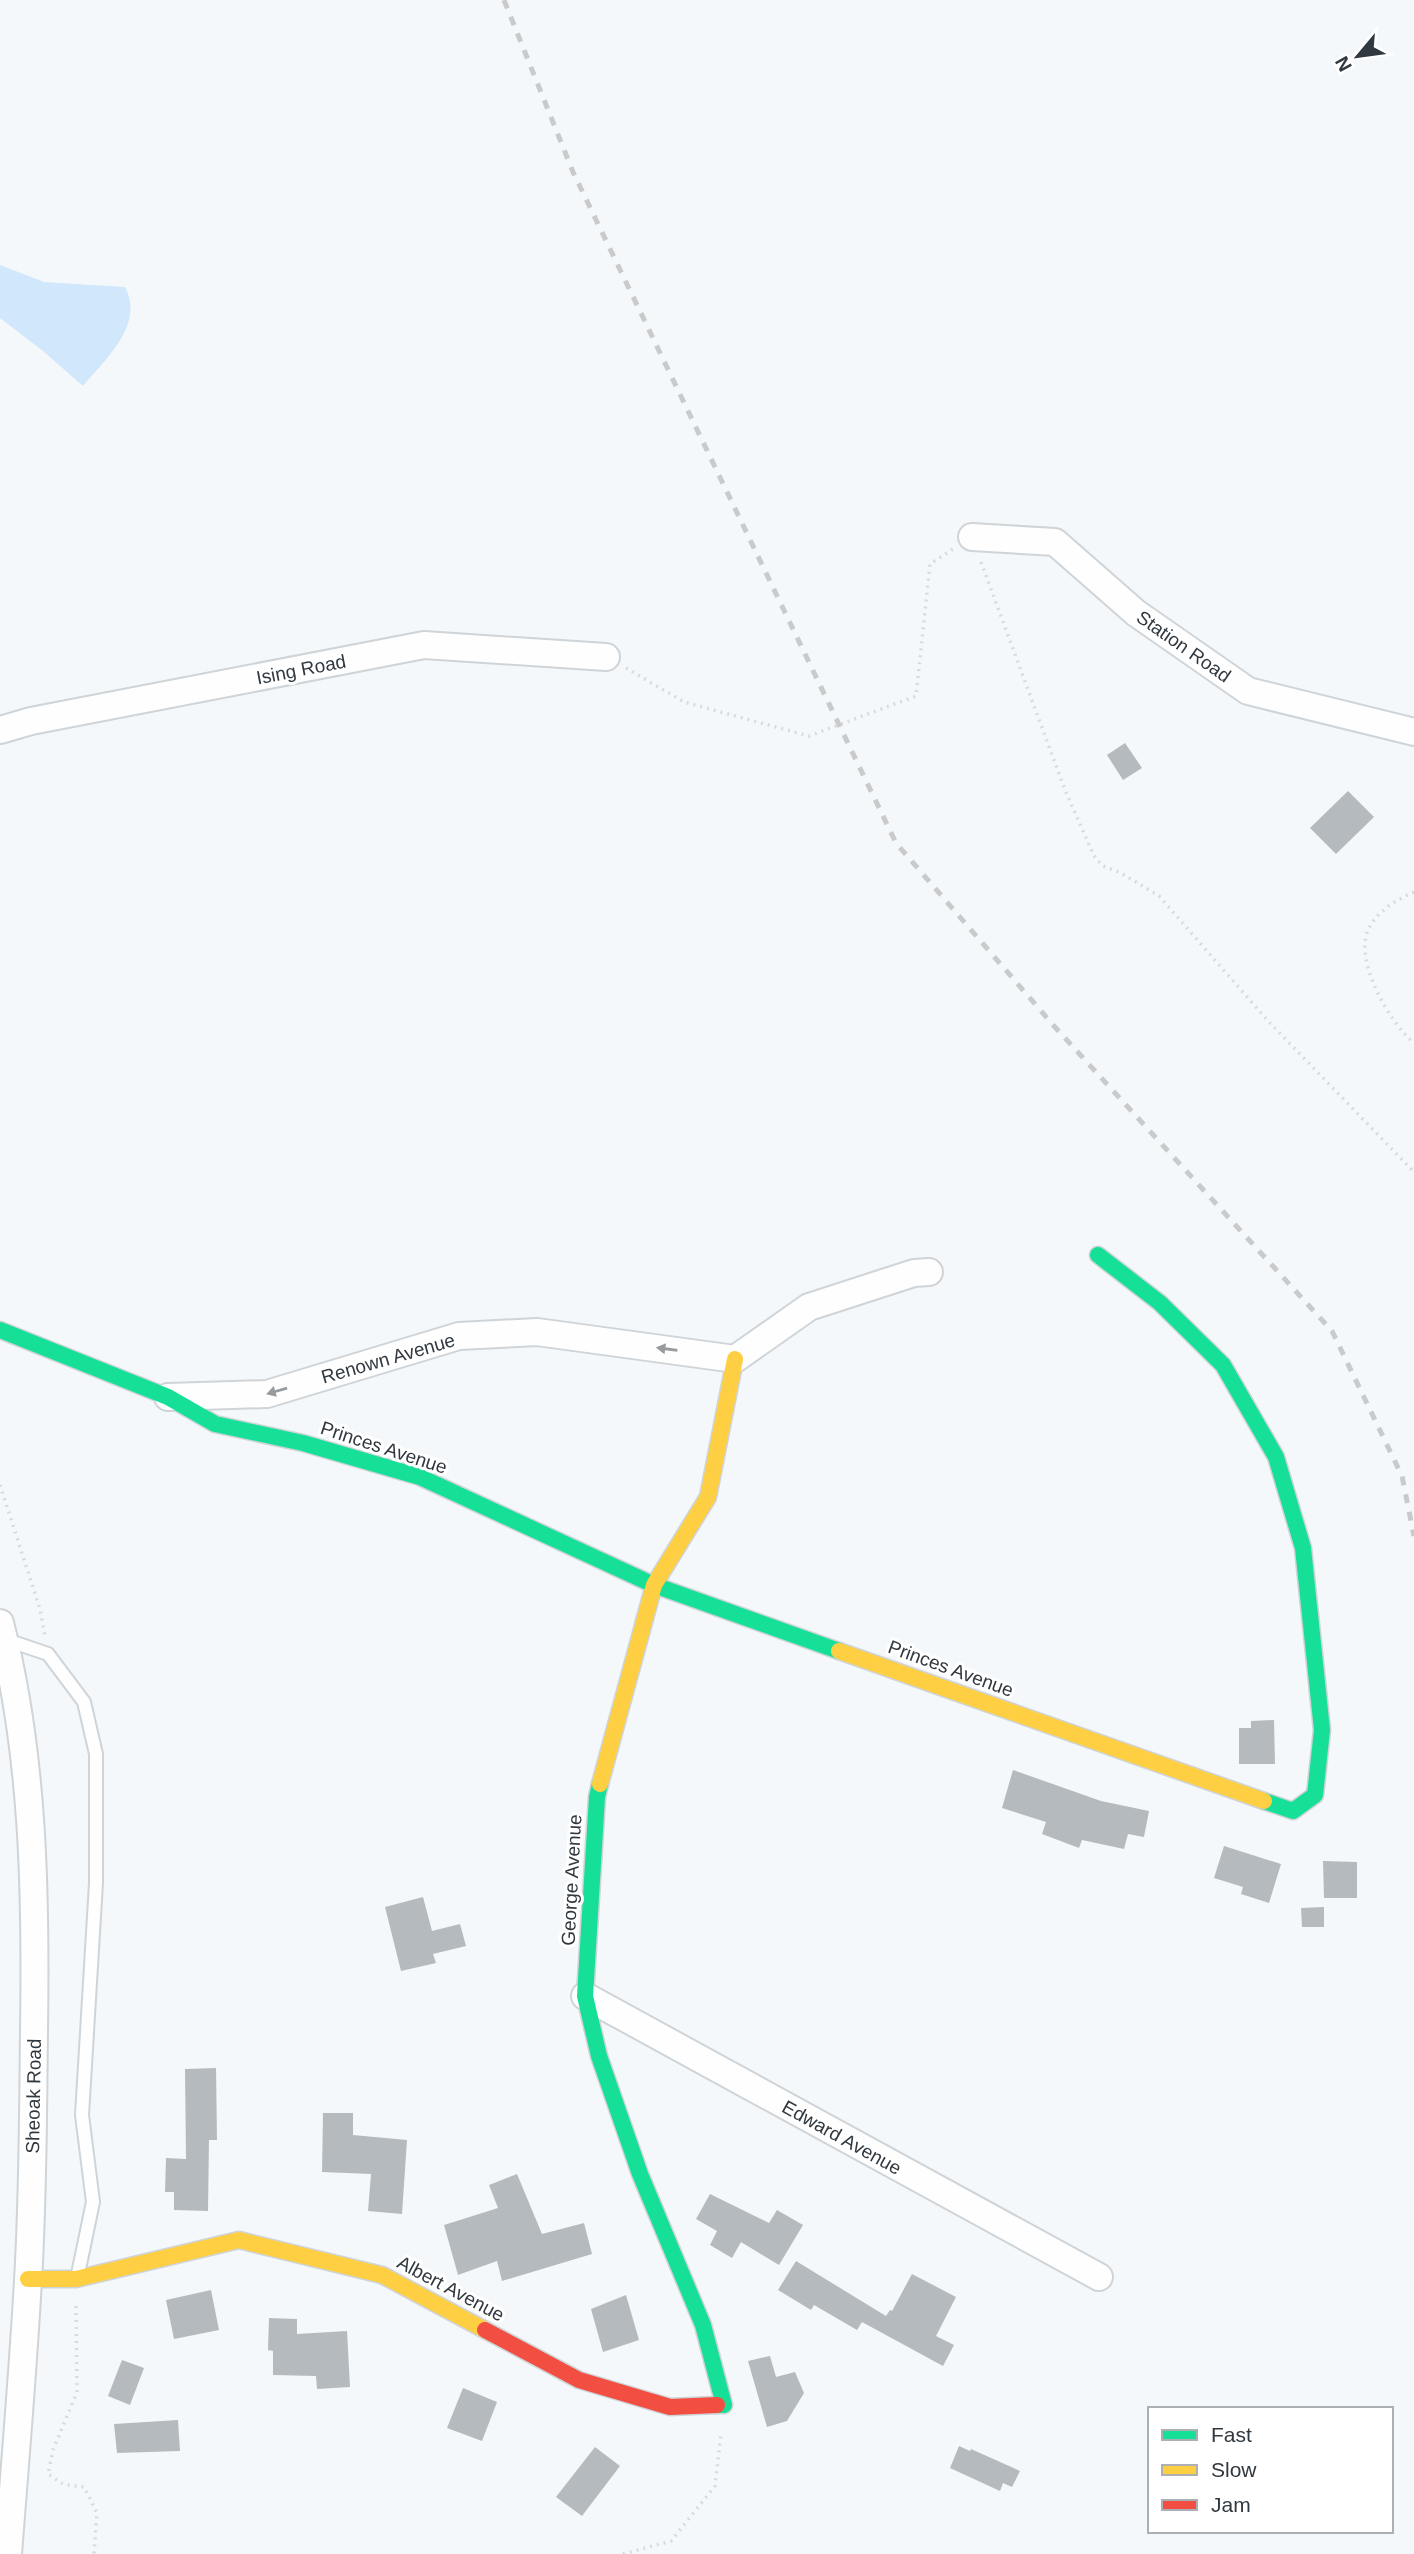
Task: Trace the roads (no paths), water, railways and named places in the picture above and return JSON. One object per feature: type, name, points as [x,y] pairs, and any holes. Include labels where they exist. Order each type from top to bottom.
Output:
[{"type":"street","name":"Station Road","points":[[972,537],[1055,541],[1136,613],[1248,691],[1396,730],[1414,732]]},
{"type":"street","name":"Ising Road","points":[[0,730],[31,721],[424,645],[606,657]]},
{"type":"street","name":"Princes Avenue","points":[[0,1330],[168,1397],[215,1424],[303,1443],[420,1476],[654,1585],[1293,1811],[1315,1795],[1322,1730],[1303,1548],[1276,1457],[1223,1365],[1160,1303],[1098,1255]]},
{"type":"street","points":[[735,1359],[809,1307],[914,1273],[929,1272]]},
{"type":"street","name":"Renown Avenue","points":[[168,1397],[267,1394],[459,1336],[537,1332],[735,1359]]},
{"type":"street","name":"George Avenue","points":[[724,2405],[703,2325],[640,2175],[598,2056],[585,1996],[597,1797],[654,1585],[708,1497],[735,1359]]},
{"type":"street","name":"Sheoak Road","points":[[2,1631],[23,1752],[35,1938],[33,2151],[28,2279],[8,2554]]},
{"type":"street","name":"Edward Avenue","points":[[585,1996],[1099,2277]]},
{"type":"street","name":"Albert Avenue","points":[[28,2279],[76,2279],[239,2240],[382,2275],[579,2380],[670,2407],[724,2405]]},
{"type":"lane","name":"Sheoak Road","points":[[2,1631],[48,1654],[84,1702],[96,1754],[96,1883],[82,2115],[93,2202],[76,2279]]},
{"type":"water","points":[[0,265],[44,282],[125,287],[130,301],[127,327],[112,353],[83,386],[0,318]]},
{"type":"railway","points":[[504,0],[573,172],[896,843],[1054,1026],[1332,1331],[1402,1476],[1414,1536]]}]
